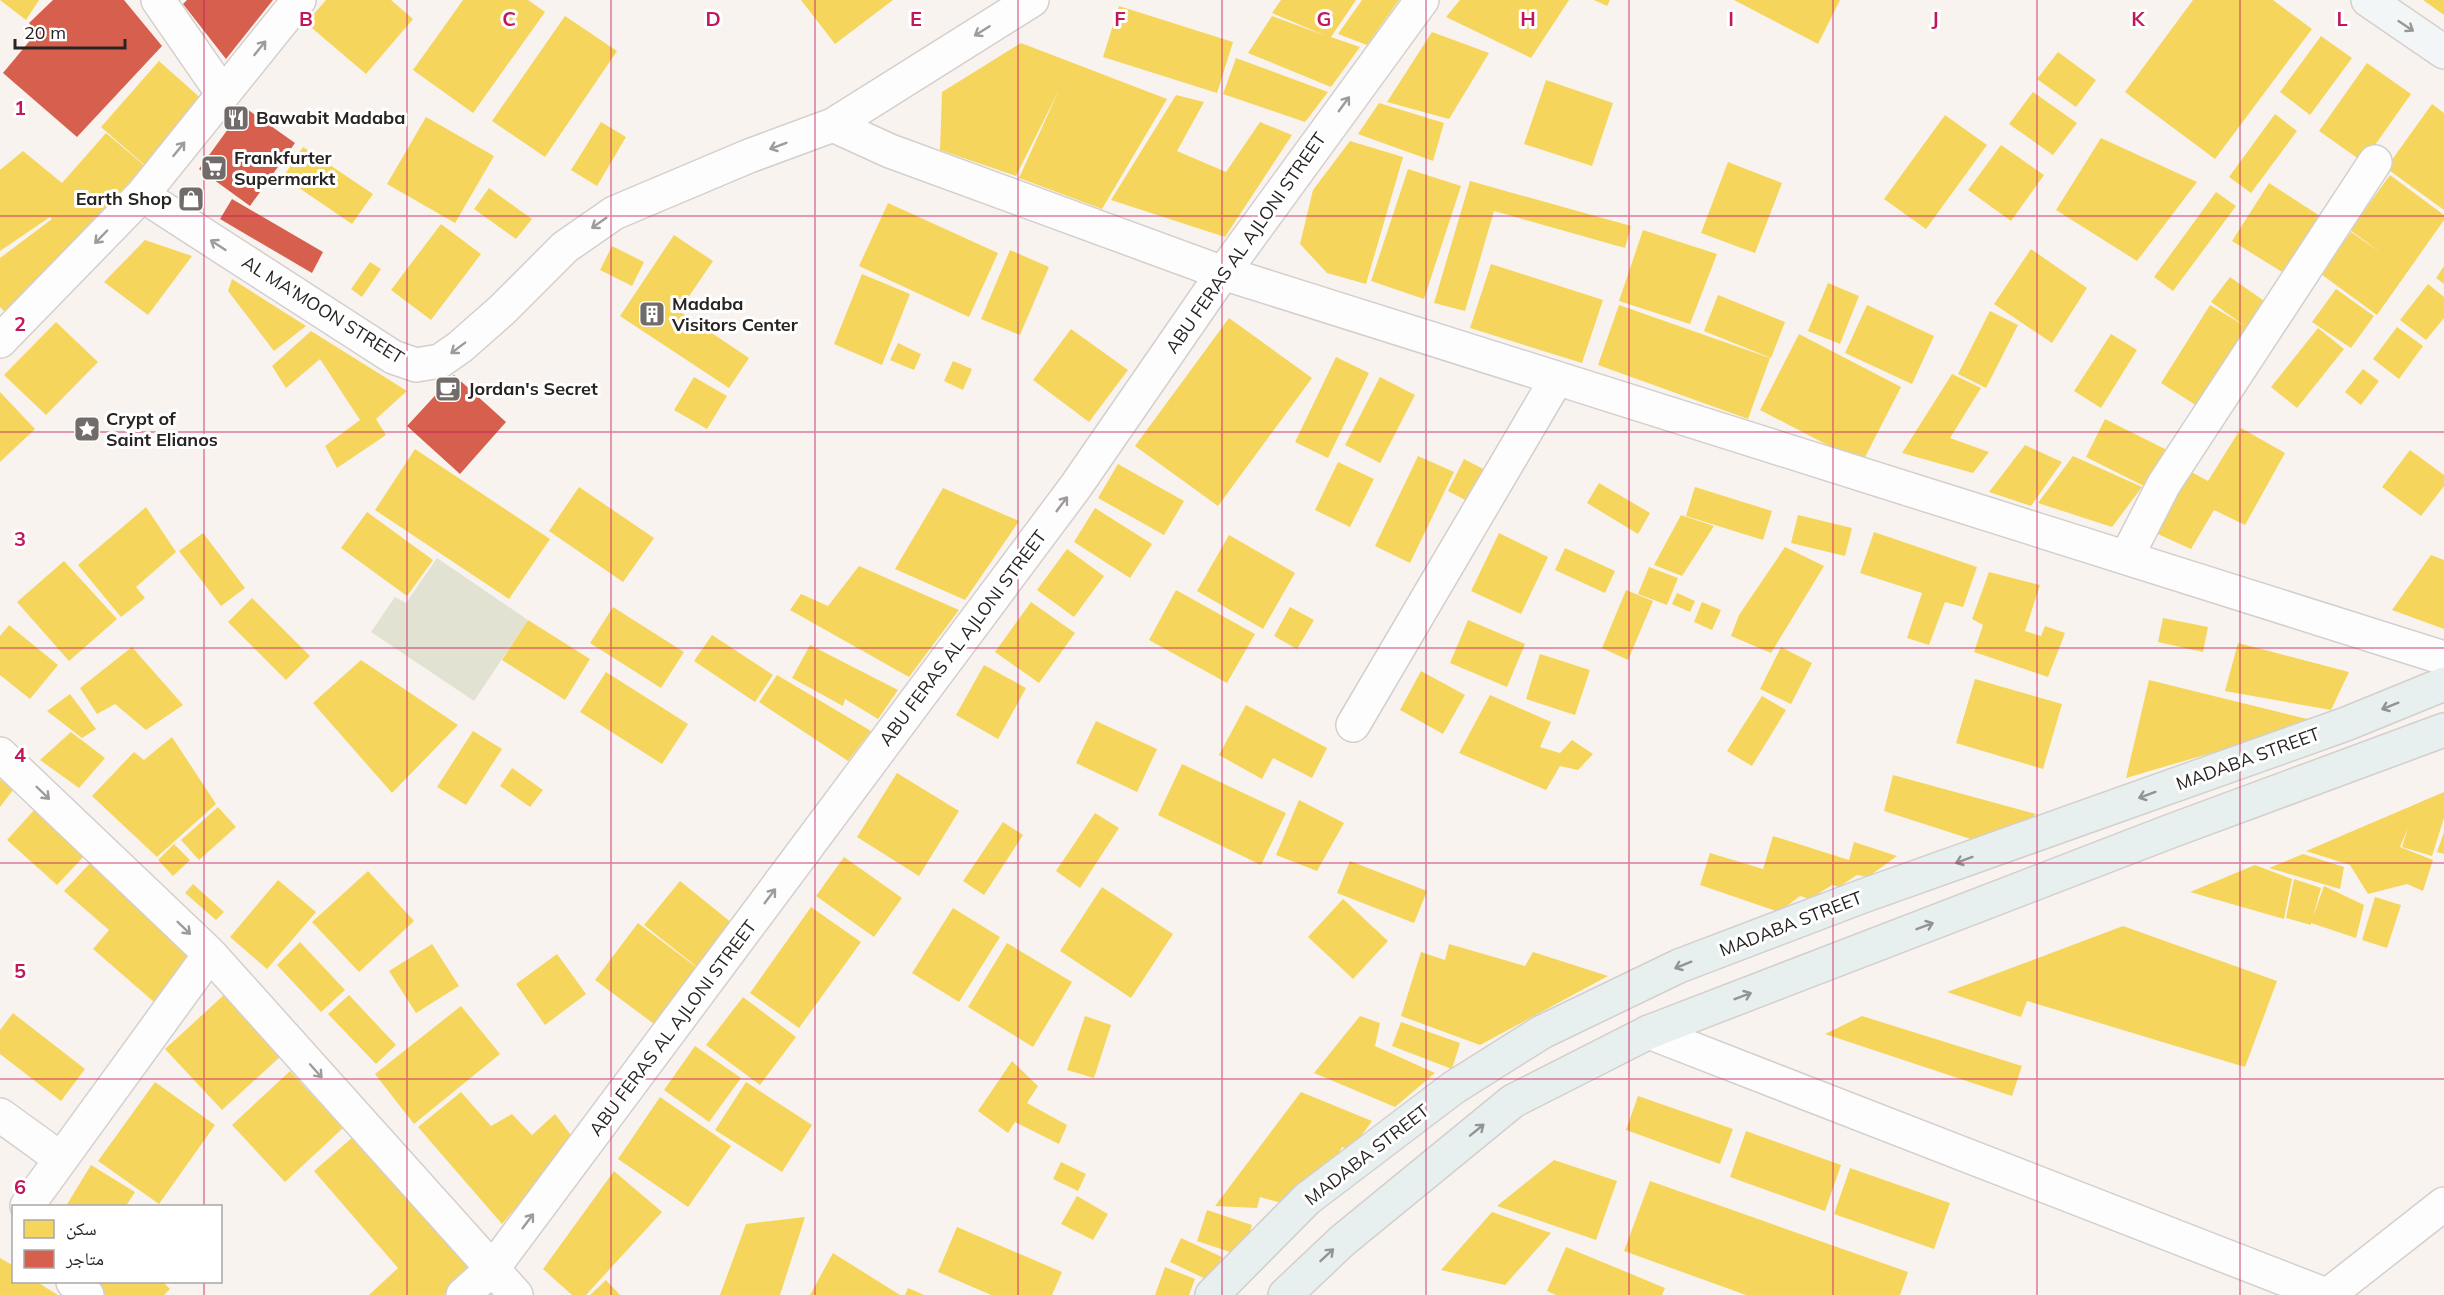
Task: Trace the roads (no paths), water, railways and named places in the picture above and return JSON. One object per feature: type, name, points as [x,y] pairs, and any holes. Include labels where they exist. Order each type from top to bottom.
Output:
[{"type":"main road","points":[[2368,0],[2444,52]]},
{"type":"main road","name":"MADABA STREET","points":[[1212,1295],[1307,1199],[1453,1088],[1542,1032],[1680,966],[1863,896],[2346,724],[2444,684]]},
{"type":"main road","points":[[1285,1295],[1342,1241],[1514,1101],[1649,1032],[2149,840],[2444,730]]},
{"type":"street","points":[[158,0],[223,94]]},
{"type":"street","points":[[0,341],[142,195],[298,0]]},
{"type":"street","name":"AL MA’MOON STREET","points":[[142,195],[393,357],[416,365],[440,361],[460,347],[565,247],[614,213],[749,156],[833,125],[1032,0]]},
{"type":"street","name":"ABU FERAS AL AJLONI STREET","points":[[463,1295],[494,1268],[1076,486],[1222,273],[1379,55],[1422,0]]},
{"type":"street","points":[[833,125],[890,151],[1222,273],[1556,380],[2127,556],[2444,658]]},
{"type":"street","points":[[2127,556],[2164,484],[2375,162]]},
{"type":"street","points":[[1353,725],[1556,380]]},
{"type":"street","points":[[0,754],[210,954],[516,1295]]},
{"type":"street","points":[[28,1205],[210,954]]},
{"type":"street","points":[[1649,1032],[2327,1295],[2444,1204]]},
{"type":"street","points":[[0,1115],[61,1159]]},
{"type":"street","points":[[75,1283],[87,1295]]},
{"type":"place","name":"Bawabit Madaba","points":[[236,118]]},
{"type":"place","name":"Frankfurter Supermarkt","points":[[214,168]]},
{"type":"place","name":"Earth Shop","points":[[191,199]]},
{"type":"place","name":"Madaba Visitors Center","points":[[652,314]]},
{"type":"place","name":"Jordan's Secret","points":[[448,389]]},
{"type":"place","name":"Crypt of Saint Elianos","points":[[87,429]]}]
